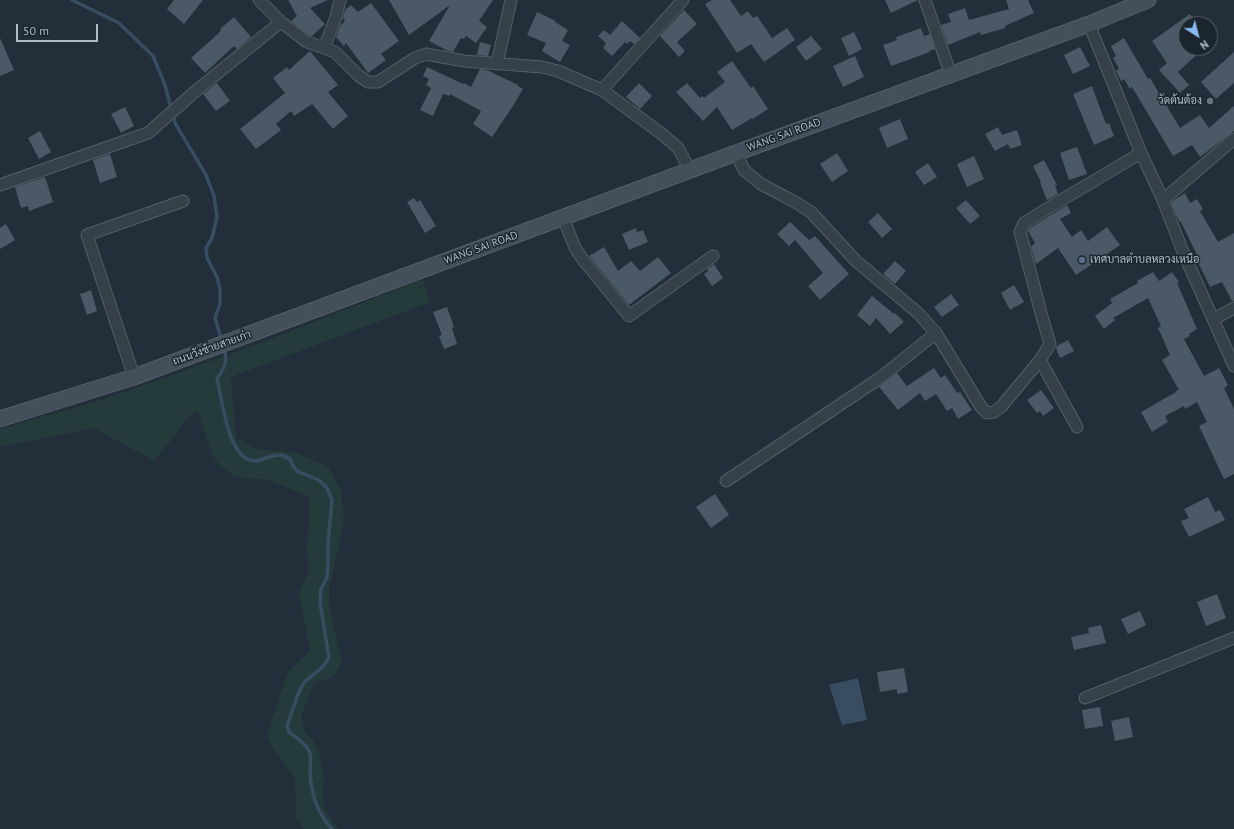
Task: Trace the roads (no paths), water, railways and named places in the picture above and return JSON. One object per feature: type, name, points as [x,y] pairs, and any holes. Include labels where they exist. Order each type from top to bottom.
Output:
[{"type":"main road","name":"WANG SAI ROAD","points":[[421,270],[1089,24],[1148,0]]},
{"type":"main road","name":"ถนนวังซ้ายสายเก่า","points":[[0,419],[134,377],[421,270]]},
{"type":"street","points":[[259,0],[281,22],[307,42],[335,52],[358,76],[368,82],[378,82],[415,58],[426,54],[464,61],[542,67],[558,71],[602,90],[662,134],[678,148],[690,170]]},
{"type":"street","points":[[324,48],[336,17],[340,0]]},
{"type":"street","points":[[497,64],[511,0]]},
{"type":"street","points":[[602,90],[683,0]]},
{"type":"street","points":[[925,0],[951,75]]},
{"type":"street","points":[[0,185],[148,133],[281,22]]},
{"type":"street","points":[[1089,24],[1141,153],[1163,200],[1183,252],[1234,366]]},
{"type":"street","points":[[1163,200],[1234,139]]},
{"type":"street","points":[[736,153],[744,170],[761,184],[811,212],[856,261],[918,313],[936,333],[981,407],[987,412],[994,412],[1001,407],[1040,360],[1050,344],[1020,232],[1024,223],[1141,153]]},
{"type":"street","points":[[134,377],[87,235],[183,201]]},
{"type":"street","points":[[563,217],[575,248],[629,316],[713,256]]},
{"type":"street","points":[[1214,319],[1234,308]]},
{"type":"street","points":[[726,481],[880,378],[936,333]]},
{"type":"street","points":[[1040,360],[1077,427]]},
{"type":"street","points":[[1085,698],[1234,638]]},
{"type":"water","points":[[858,678],[867,720],[842,725],[829,685]]},
{"type":"waterway","points":[[72,0],[119,23],[153,56],[165,85],[175,123],[206,175],[214,196],[217,217],[212,238],[206,248],[207,258],[217,277],[220,289],[220,304],[215,318],[222,341]]},
{"type":"waterway","points":[[224,347],[226,361],[217,379],[228,427],[232,440],[238,451],[246,458],[255,461],[275,455],[285,456],[290,459],[297,471],[319,480],[327,488],[332,500],[328,543],[327,577],[321,589],[320,603],[329,657],[321,669],[303,684],[287,725],[289,732],[303,743],[310,753],[310,772],[313,795],[322,816],[332,829]]},
{"type":"place","name":"วัดต้นต้อง","points":[[1210,101]]},
{"type":"place","name":"เทศบาลตำบลหลวงเหนือ","points":[[1082,260]]}]
